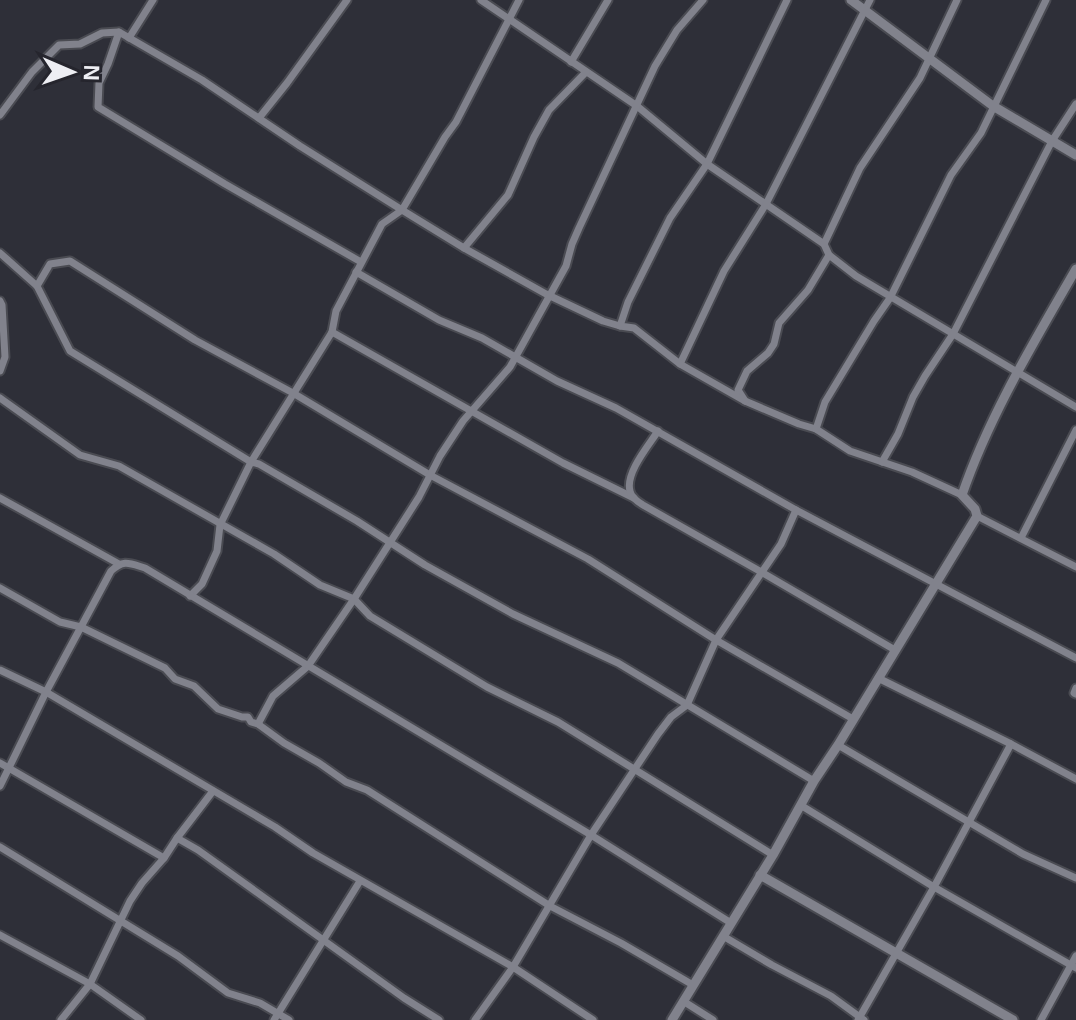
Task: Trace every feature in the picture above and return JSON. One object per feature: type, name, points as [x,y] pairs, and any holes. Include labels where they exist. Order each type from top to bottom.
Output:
[{"type":"street","points":[[129,38],[153,0]]},
{"type":"street","points":[[259,118],[347,0]]},
{"type":"street","points":[[481,0],[637,106],[707,164],[824,244],[829,255],[856,276],[1076,407]]},
{"type":"street","points":[[190,596],[202,584],[217,551],[220,525],[251,462],[332,332],[336,311],[361,262],[382,224],[402,210],[456,122],[519,0]]},
{"type":"street","points":[[571,62],[608,0]]},
{"type":"street","points":[[258,724],[273,696],[308,666],[419,497],[440,456],[470,412],[510,367],[566,266],[579,228],[655,66],[677,30],[703,0]]},
{"type":"street","points":[[620,326],[628,302],[670,218],[707,164],[787,0]]},
{"type":"street","points":[[851,0],[993,106],[1076,155]]},
{"type":"street","points":[[680,364],[724,271],[766,204],[870,0]]},
{"type":"street","points":[[824,244],[860,168],[920,78],[957,0]]},
{"type":"street","points":[[816,429],[825,402],[890,298],[951,175],[981,133],[1046,0]]},
{"type":"street","points":[[119,32],[99,83],[98,107],[361,262]]},
{"type":"street","points":[[0,115],[32,72],[59,45],[80,44],[102,33],[119,32],[202,80],[464,248],[603,321],[634,328],[680,364],[745,401],[816,429],[850,451],[912,472],[962,495],[975,509],[977,516],[672,1020]]},
{"type":"street","points":[[464,248],[508,195],[549,110],[586,72]]},
{"type":"street","points":[[882,462],[913,397],[953,334],[1052,141],[1076,104]]},
{"type":"street","points":[[0,253],[37,286],[70,351],[425,565],[513,614],[618,663],[814,781]]},
{"type":"street","points":[[745,401],[738,390],[747,371],[768,353],[774,344],[779,323],[808,290],[829,255]]},
{"type":"street","points":[[37,286],[50,264],[70,261],[195,340],[293,393],[430,475],[588,559],[716,640],[853,719]]},
{"type":"street","points":[[962,495],[972,467],[1018,372],[1076,269]]},
{"type":"street","points":[[356,272],[439,320],[482,338],[557,381],[616,408],[796,510],[1076,658]]},
{"type":"street","points":[[0,301],[5,357],[0,371]]},
{"type":"street","points":[[332,332],[470,412],[634,498],[895,650]]},
{"type":"street","points":[[0,398],[80,455],[119,466],[274,554],[320,585],[354,599],[370,616],[487,687],[558,722],[773,855]]},
{"type":"street","points":[[1021,538],[1076,430]]},
{"type":"street","points":[[634,498],[629,490],[635,465],[658,431]]},
{"type":"street","points":[[0,498],[119,564],[129,563],[145,568],[591,835],[731,923]]},
{"type":"street","points":[[475,1020],[513,967],[591,835],[671,717],[687,705],[716,640],[781,544],[796,510]]},
{"type":"street","points":[[977,516],[1076,567]]},
{"type":"street","points":[[0,786],[46,692],[111,571],[119,564]]},
{"type":"street","points":[[0,588],[60,622],[81,627],[165,668],[175,679],[194,686],[218,709],[248,717],[251,722],[346,782],[367,790],[550,906],[693,985]]},
{"type":"street","points":[[0,670],[46,692],[360,881],[513,967],[593,1020]]},
{"type":"street","points":[[878,678],[1076,779]]},
{"type":"street","points":[[723,936],[831,996],[860,1019],[1011,744]]},
{"type":"street","points":[[838,745],[1023,854],[1076,878]]},
{"type":"street","points":[[0,763],[164,858]]},
{"type":"street","points":[[61,1020],[90,984],[130,901],[213,791]]},
{"type":"street","points":[[802,806],[934,887],[1074,966]]},
{"type":"street","points":[[177,838],[439,1020]]},
{"type":"street","points":[[0,847],[178,956],[228,993],[260,1003],[275,1017],[289,1020]]},
{"type":"street","points":[[760,875],[1013,1020]]},
{"type":"street","points":[[275,1017],[360,881]]},
{"type":"street","points":[[0,935],[90,984],[141,1020]]},
{"type":"street","points":[[1041,1020],[1074,966],[1076,956]]},
{"type":"street","points":[[683,1001],[713,1020]]}]
